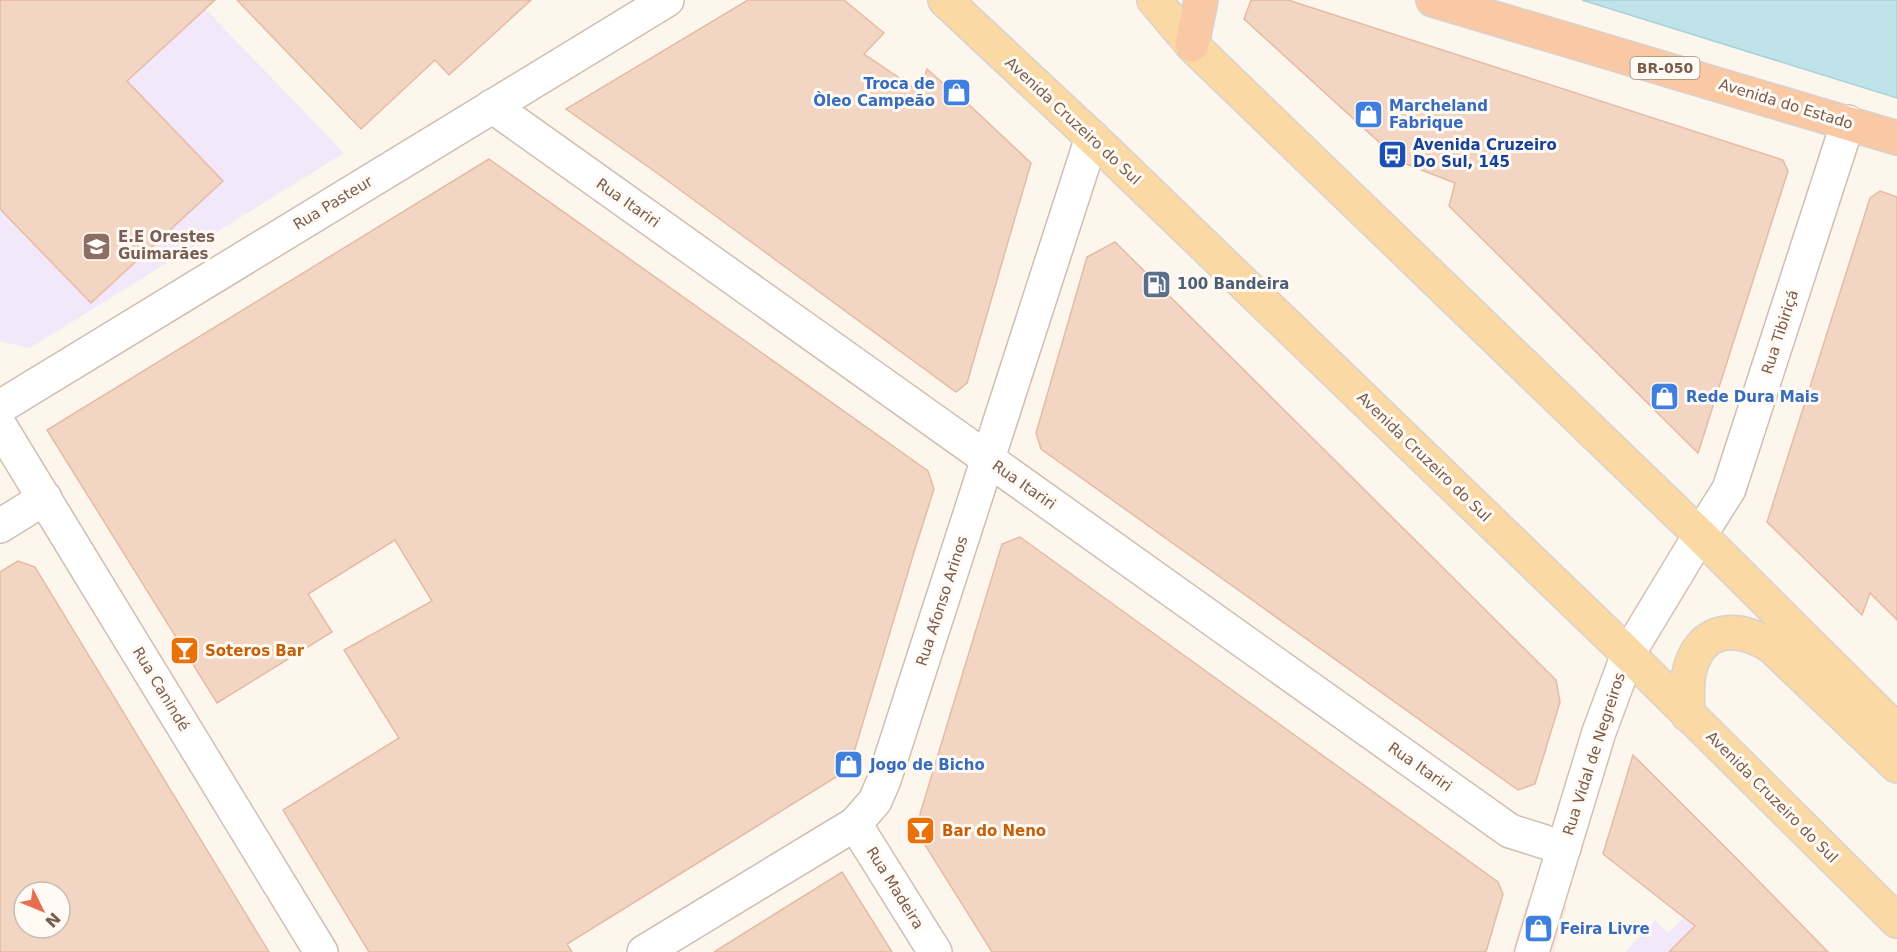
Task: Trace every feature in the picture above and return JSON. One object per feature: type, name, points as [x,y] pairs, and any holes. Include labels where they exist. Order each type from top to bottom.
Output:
[{"type":"highway","points":[[1192,45],[1201,0]]},
{"type":"highway","name":"Avenida do Estado","points":[[1433,0],[1897,138]]},
{"type":"main road","name":"Avenida Cruzeiro do Sul","points":[[945,0],[1092,137],[1628,654],[1897,921]]},
{"type":"main road","points":[[1154,0],[1192,45],[1700,535],[1897,731]]},
{"type":"main road","points":[[1688,715],[1689,673],[1694,657],[1703,644],[1712,635],[1732,632],[1748,635],[1771,646],[1897,766]]},
{"type":"street","name":"Rua Pasteur","points":[[0,407],[667,0]]},
{"type":"street","name":"Rua Itariri","points":[[492,106],[1510,831],[1564,848]]},
{"type":"street","name":"Rua Tibiriçá","points":[[1700,535],[1729,489],[1848,122]]},
{"type":"street","name":"Rua Afonso Arinos","points":[[644,952],[855,824],[868,811],[881,789],[1092,137]]},
{"type":"street","name":"Rua Canindé","points":[[0,426],[321,952]]},
{"type":"street","points":[[0,526],[45,498]]},
{"type":"street","name":"Rua Vidal de Negreiros","points":[[1532,952],[1599,732],[1628,654],[1700,535]]},
{"type":"street","name":"Rua Madeira","points":[[855,824],[935,952]]},
{"type":"shaded area","name":"E.E Orestes Guimarães","points":[[0,0],[197,0],[344,153],[30,348],[2,342],[0,339]]},
{"type":"shaded area","points":[[1739,861],[1750,873],[1670,952],[1625,952],[1655,920],[1668,933]]},
{"type":"shaded area","name":"Feira Livre","points":[[1528,898],[1567,907],[1554,952],[1512,952]]},
{"type":"water","points":[[1582,0],[1897,0],[1897,98]]},
{"type":"building","points":[[0,0],[215,0],[127,81],[223,181],[91,303],[0,209]]},
{"type":"building","points":[[237,0],[531,0],[449,75],[435,60],[361,129]]},
{"type":"building","points":[[748,0],[844,0],[884,33],[864,54],[919,91],[927,69],[947,87],[948,85],[1031,163],[967,383],[956,392],[566,109]]},
{"type":"building","points":[[1251,0],[1288,0],[1783,160],[1788,171],[1698,453],[1449,206],[1455,183],[1401,162],[1244,19]]},
{"type":"building","points":[[489,159],[928,471],[934,489],[849,769],[567,944],[572,952],[369,952],[283,810],[399,738],[344,650],[432,601],[395,540],[308,594],[332,632],[217,703],[47,430]]},
{"type":"building","points":[[1880,191],[1897,197],[1897,620],[1870,593],[1862,615],[1767,522],[1870,198]]},
{"type":"building","points":[[1115,242],[1556,680],[1560,702],[1535,784],[1518,790],[1041,449],[1036,433],[1087,257]]},
{"type":"building","points":[[1020,537],[1498,882],[1503,894],[1486,952],[992,952],[925,845],[921,835],[920,814],[1002,544]]},
{"type":"building","points":[[18,561],[35,567],[269,952],[0,952],[0,572]]},
{"type":"building","points":[[1633,755],[1828,952],[1669,952],[1695,926],[1603,854]]},
{"type":"building","points":[[842,872],[892,952],[714,952]]},
{"type":"place","name":"Troca de Òleo Campeão","points":[[956,93]]},
{"type":"place","name":"Marcheland Fabrique","points":[[1368,115]]},
{"type":"place","name":"Avenida Cruzeiro Do Sul, 145","points":[[1392,154]]},
{"type":"place","name":"E.E Orestes Guimarães","points":[[97,246]]},
{"type":"place","name":"100 Bandeira","points":[[1156,284]]},
{"type":"place","name":"Rede Dura Mais","points":[[1665,397]]},
{"type":"place","name":"Soteros Bar","points":[[184,651]]},
{"type":"place","name":"Jogo de Bicho","points":[[849,765]]},
{"type":"place","name":"Bar do Neno","points":[[921,831]]},
{"type":"place","name":"Feira Livre","points":[[1539,929]]}]
